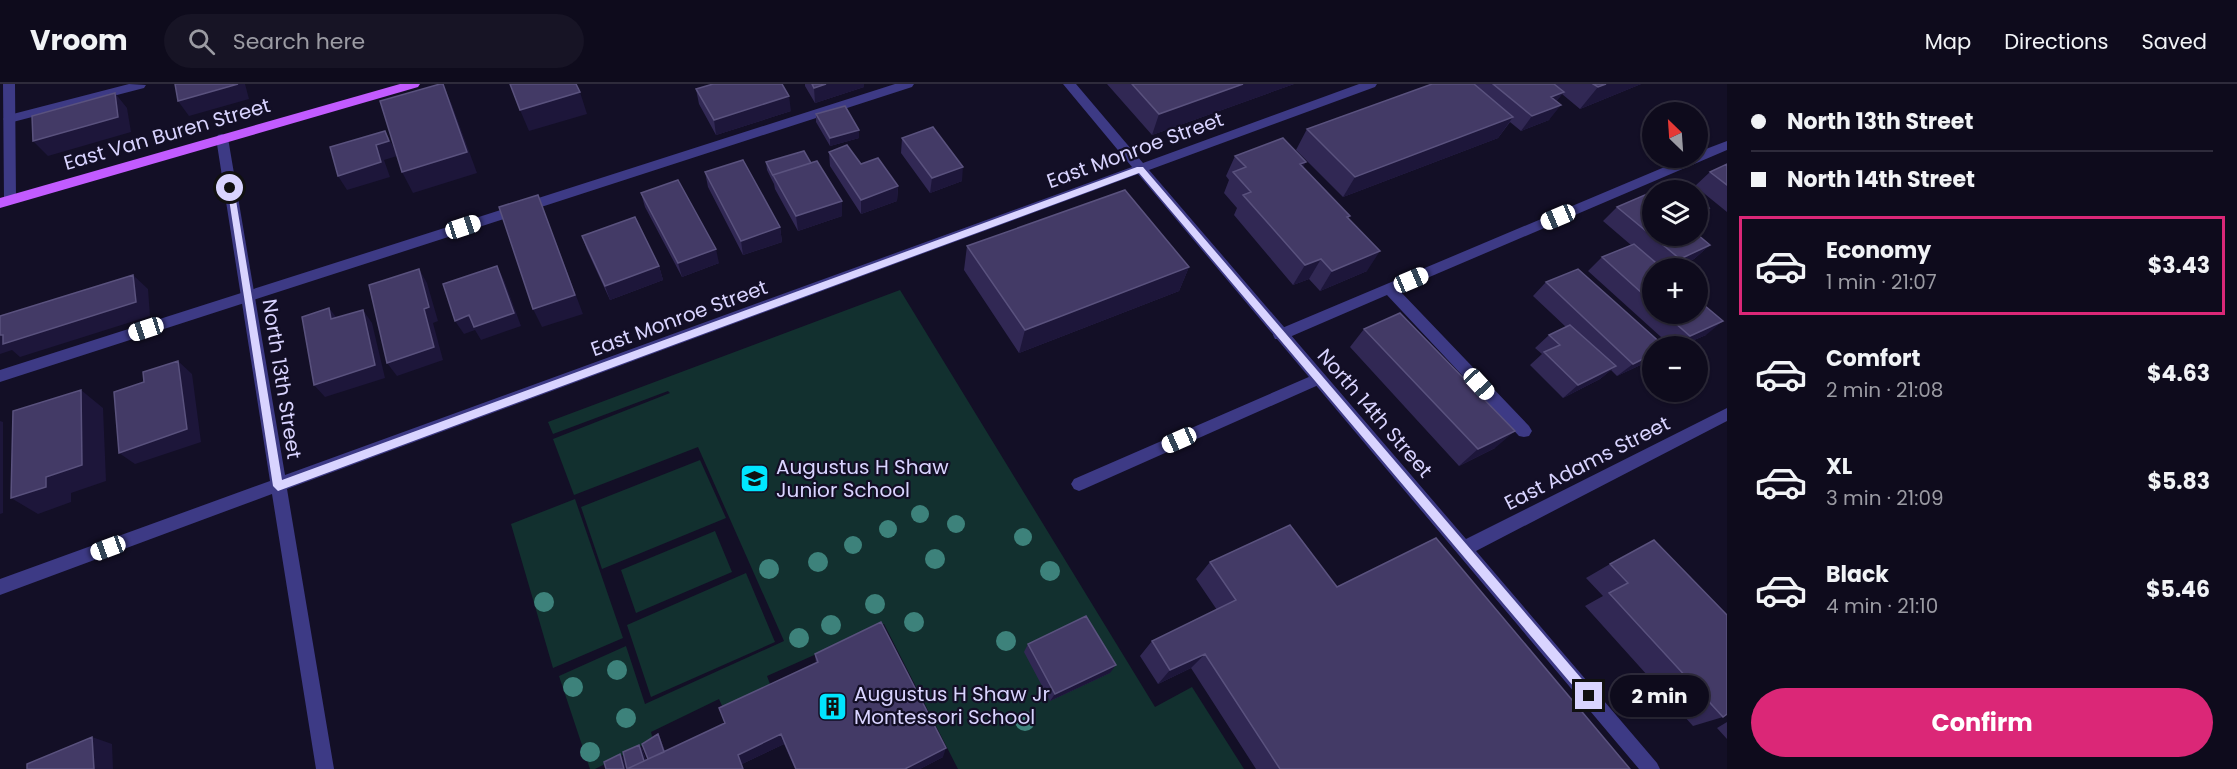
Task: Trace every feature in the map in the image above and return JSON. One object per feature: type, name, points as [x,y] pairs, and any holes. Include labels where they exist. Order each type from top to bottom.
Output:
[{"type":"main road","name":"East Van Buren Street","points":[[5,201],[414,84]]},
{"type":"street","points":[[5,201],[9,84]]},
{"type":"street","points":[[0,376],[908,84]]},
{"type":"street","name":"North 14th Street","points":[[1069,84],[1280,336],[1465,548],[1651,769]]},
{"type":"street","name":"East Monroe Street","points":[[0,587],[1371,84]]},
{"type":"street","points":[[9,119],[140,85]]},
{"type":"street","name":"North 13th Street","points":[[222,138],[324,769]]},
{"type":"street","points":[[1280,336],[1727,146]]},
{"type":"street","points":[[1390,289],[1524,431]]},
{"type":"street","points":[[1079,484],[1318,379]]},
{"type":"street","name":"East Adams Street","points":[[1465,548],[1727,414]]},
{"type":"green space","name":"Augustus H Shaw Junior School","points":[[900,290],[1155,707],[1192,687],[1244,769],[958,769],[884,624],[767,676],[774,695],[727,717],[719,699],[651,732],[653,740],[595,769],[590,769],[559,676],[626,646],[645,704],[784,641],[698,447],[574,495],[553,439],[670,393],[668,391],[553,434],[548,422]]},
{"type":"green space","points":[[700,460],[726,518],[602,569],[581,507]]},
{"type":"green space","points":[[575,499],[623,638],[553,668],[511,524]]},
{"type":"green space","points":[[715,531],[732,572],[636,613],[621,570]]},
{"type":"green space","points":[[746,573],[775,642],[651,697],[627,625]]},
{"type":"building","points":[[175,84],[238,84],[178,101]]},
{"type":"building","points":[[443,84],[467,152],[402,172],[380,101]]},
{"type":"building","points":[[510,84],[576,84],[580,92],[520,110]]},
{"type":"building","points":[[713,84],[782,84],[789,96],[714,120],[696,89]]},
{"type":"building","points":[[812,84],[826,84],[814,88]]},
{"type":"building","points":[[1132,84],[1243,84],[1159,114]]},
{"type":"building","points":[[1432,84],[1474,84],[1513,117],[1355,177],[1307,129]]},
{"type":"building","points":[[1493,84],[1554,84],[1564,92],[1551,97],[1561,105],[1532,116]]},
{"type":"building","points":[[115,93],[118,117],[33,141],[32,116]]},
{"type":"building","points":[[845,106],[859,130],[830,138],[816,114]]},
{"type":"building","points":[[933,127],[963,167],[932,178],[902,138]]},
{"type":"building","points":[[385,131],[389,141],[376,145],[381,162],[338,176],[330,147]]},
{"type":"building","points":[[1283,138],[1306,162],[1300,164],[1380,251],[1332,271],[1321,259],[1305,265],[1243,195],[1251,192],[1233,172],[1246,167],[1235,156]]},
{"type":"building","points":[[847,145],[861,164],[878,158],[898,186],[861,200],[829,152]]},
{"type":"building","points":[[804,151],[811,163],[773,176],[766,162]]},
{"type":"building","points":[[743,160],[780,227],[741,241],[705,172]]},
{"type":"building","points":[[817,161],[842,201],[796,216],[773,175]]},
{"type":"building","points":[[1727,164],[1727,185],[1710,172]]},
{"type":"building","points":[[678,180],[716,249],[678,263],[641,193]]},
{"type":"building","points":[[1125,190],[1189,267],[1025,330],[967,246]]},
{"type":"building","points":[[538,195],[575,295],[533,309],[499,207]]},
{"type":"building","points":[[1642,196],[1642,228],[1617,207]]},
{"type":"building","points":[[635,217],[659,266],[605,286],[582,236]]},
{"type":"building","points":[[1634,244],[1650,258],[1642,258],[1642,293],[1602,257]]},
{"type":"building","points":[[1664,246],[1708,246],[1682,258],[1679,258]]},
{"type":"building","points":[[497,266],[514,313],[474,327],[469,315],[455,321],[443,284]]},
{"type":"building","points":[[419,269],[429,307],[424,309],[434,347],[387,363],[369,285]]},
{"type":"building","points":[[1578,269],[1653,336],[1642,336],[1642,360],[1633,364],[1546,282]]},
{"type":"building","points":[[133,275],[136,302],[3,344],[3,335],[0,335],[0,316]]},
{"type":"building","points":[[329,308],[331,319],[363,310],[375,365],[314,385],[302,317]]},
{"type":"building","points":[[1708,308],[1723,321],[1690,336],[1676,324],[1708,324]]},
{"type":"building","points":[[1400,313],[1515,431],[1478,449],[1364,329]]},
{"type":"building","points":[[1570,325],[1616,366],[1578,385],[1544,352],[1560,345],[1549,335]]},
{"type":"building","points":[[178,361],[187,429],[119,453],[114,392],[144,382],[143,372]]},
{"type":"building","points":[[81,390],[82,465],[46,477],[46,487],[11,498],[13,411]]},
{"type":"building","points":[[1290,525],[1337,587],[1436,538],[1630,769],[1280,769],[1205,654],[1170,670],[1152,641],[1236,600],[1210,562]]},
{"type":"building","points":[[1654,540],[1727,615],[1727,714],[1723,717],[1609,593],[1628,583],[1610,564]]},
{"type":"building","points":[[1086,616],[1116,665],[1055,694],[1028,644]]},
{"type":"building","name":"Augustus H Shaw Jr Montessori School","points":[[881,622],[946,748],[905,769],[796,769],[781,734],[738,755],[743,769],[627,769],[725,723],[719,708],[818,662],[815,654]]},
{"type":"building","points":[[658,734],[664,752],[648,759],[642,744]]},
{"type":"building","points":[[92,737],[94,769],[27,769],[27,764]]},
{"type":"building","points":[[639,745],[644,761],[627,769],[623,752]]},
{"type":"building","points":[[620,754],[624,769],[606,769],[604,762]]},
{"type":"place","name":"Augustus H Shaw Junior School","points":[[755,478]]},
{"type":"place","name":"Augustus H Shaw Jr Montessori School","points":[[833,706]]},
{"type":"route","points":[[230,188],[278,486],[1140,169],[1589,696]]}]
